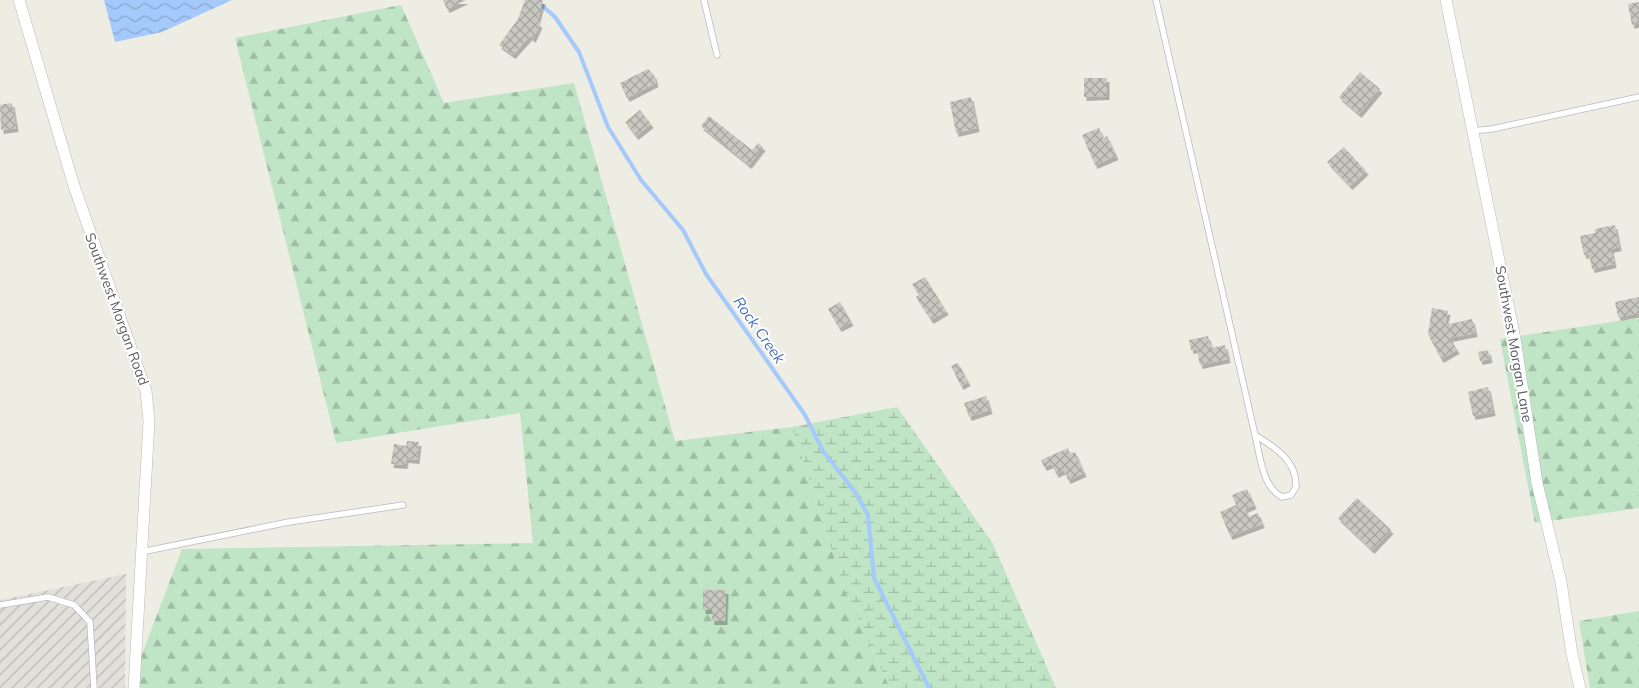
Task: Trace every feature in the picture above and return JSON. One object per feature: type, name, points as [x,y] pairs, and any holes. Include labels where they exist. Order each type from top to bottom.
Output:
[{"type":"street","name":"Southwest Morgan Road","points":[[19,0],[74,186],[146,391],[149,421],[134,688]]},
{"type":"street","name":"Southwest Morgan Lane","points":[[1446,0],[1515,339],[1537,483],[1561,582],[1572,654],[1580,688]]},
{"type":"lane","points":[[704,0],[717,55]]},
{"type":"lane","points":[[1156,0],[1255,436],[1268,485],[1275,494],[1282,497],[1290,495],[1296,487],[1293,467],[1271,445],[1255,436]]},
{"type":"lane","points":[[1472,131],[1492,129],[1639,97]]},
{"type":"lane","points":[[141,552],[289,522],[403,504]]},
{"type":"lane","points":[[0,605],[48,597],[74,605],[90,622],[94,688]]},
{"type":"shaded area","points":[[126,574],[125,688],[0,688],[0,600]]},
{"type":"green space","points":[[401,5],[444,103],[574,83],[675,441],[792,427],[845,590],[890,688],[139,688],[136,670],[182,549],[533,543],[520,413],[336,443],[235,38]]},
{"type":"green space","points":[[1639,318],[1639,508],[1535,523],[1500,339]]},
{"type":"green space","points":[[897,407],[993,544],[1056,688],[890,688],[845,590],[792,427]]},
{"type":"green space","points":[[1639,611],[1639,688],[1590,688],[1579,621]]},
{"type":"water","points":[[104,0],[232,0],[162,32],[115,42]]},
{"type":"building","points":[[443,0],[466,0],[447,9]]},
{"type":"building","points":[[525,0],[543,0],[537,22],[540,24],[533,39],[530,36],[513,55],[499,45],[518,19]]},
{"type":"building","points":[[1639,2],[1639,23],[1632,25],[1628,4]]},
{"type":"building","points":[[648,69],[654,75],[656,83],[627,98],[620,83]]},
{"type":"building","points":[[1360,72],[1380,89],[1359,114],[1339,97]]},
{"type":"building","points":[[1084,78],[1107,78],[1107,96],[1084,97]]},
{"type":"building","points":[[971,97],[977,128],[956,133],[950,102]]},
{"type":"building","points":[[12,103],[16,128],[1,130],[0,105]]},
{"type":"building","points":[[640,110],[651,124],[636,136],[625,122]]},
{"type":"building","points":[[709,116],[752,150],[758,143],[763,147],[749,165],[701,126]]},
{"type":"building","points":[[1099,128],[1103,138],[1107,136],[1116,156],[1095,165],[1082,135]]},
{"type":"building","points":[[1344,147],[1366,171],[1350,186],[1327,162]]},
{"type":"building","points":[[1615,225],[1619,247],[1611,249],[1614,264],[1592,269],[1589,254],[1584,255],[1580,236],[1595,233],[1595,229]]},
{"type":"building","points":[[925,277],[946,311],[931,320],[916,297],[919,295],[912,284]]},
{"type":"building","points":[[1639,297],[1639,313],[1618,317],[1615,302]]},
{"type":"building","points":[[840,302],[851,322],[839,328],[828,309]]},
{"type":"building","points":[[1432,308],[1448,311],[1445,325],[1472,319],[1475,333],[1450,338],[1457,350],[1441,359],[1428,334]]},
{"type":"building","points":[[1208,336],[1211,348],[1225,345],[1228,359],[1200,365],[1197,349],[1191,350],[1189,340]]},
{"type":"building","points":[[1488,350],[1490,359],[1480,361],[1478,352]]},
{"type":"building","points":[[958,363],[968,382],[961,386],[951,366]]},
{"type":"building","points":[[1488,387],[1493,412],[1473,416],[1468,392]]},
{"type":"building","points":[[986,396],[990,410],[969,417],[964,403]]},
{"type":"building","points":[[407,441],[419,442],[417,460],[406,459],[405,465],[391,464],[394,444],[406,446]]},
{"type":"building","points":[[1068,448],[1070,454],[1075,452],[1084,473],[1068,480],[1064,470],[1056,474],[1052,464],[1044,467],[1041,460]]},
{"type":"building","points":[[1247,489],[1254,505],[1245,509],[1248,517],[1258,513],[1262,524],[1230,536],[1220,512],[1236,505],[1232,495]]},
{"type":"building","points":[[1357,498],[1391,530],[1372,550],[1338,518]]},
{"type":"building","points":[[703,590],[726,590],[725,621],[712,621],[712,610],[703,610]]},
{"type":"waterway","name":"Rock Creek","points":[[536,0],[555,17],[579,52],[608,127],[641,180],[683,230],[706,274],[805,415],[823,451],[855,492],[868,515],[874,578],[929,688]]}]
